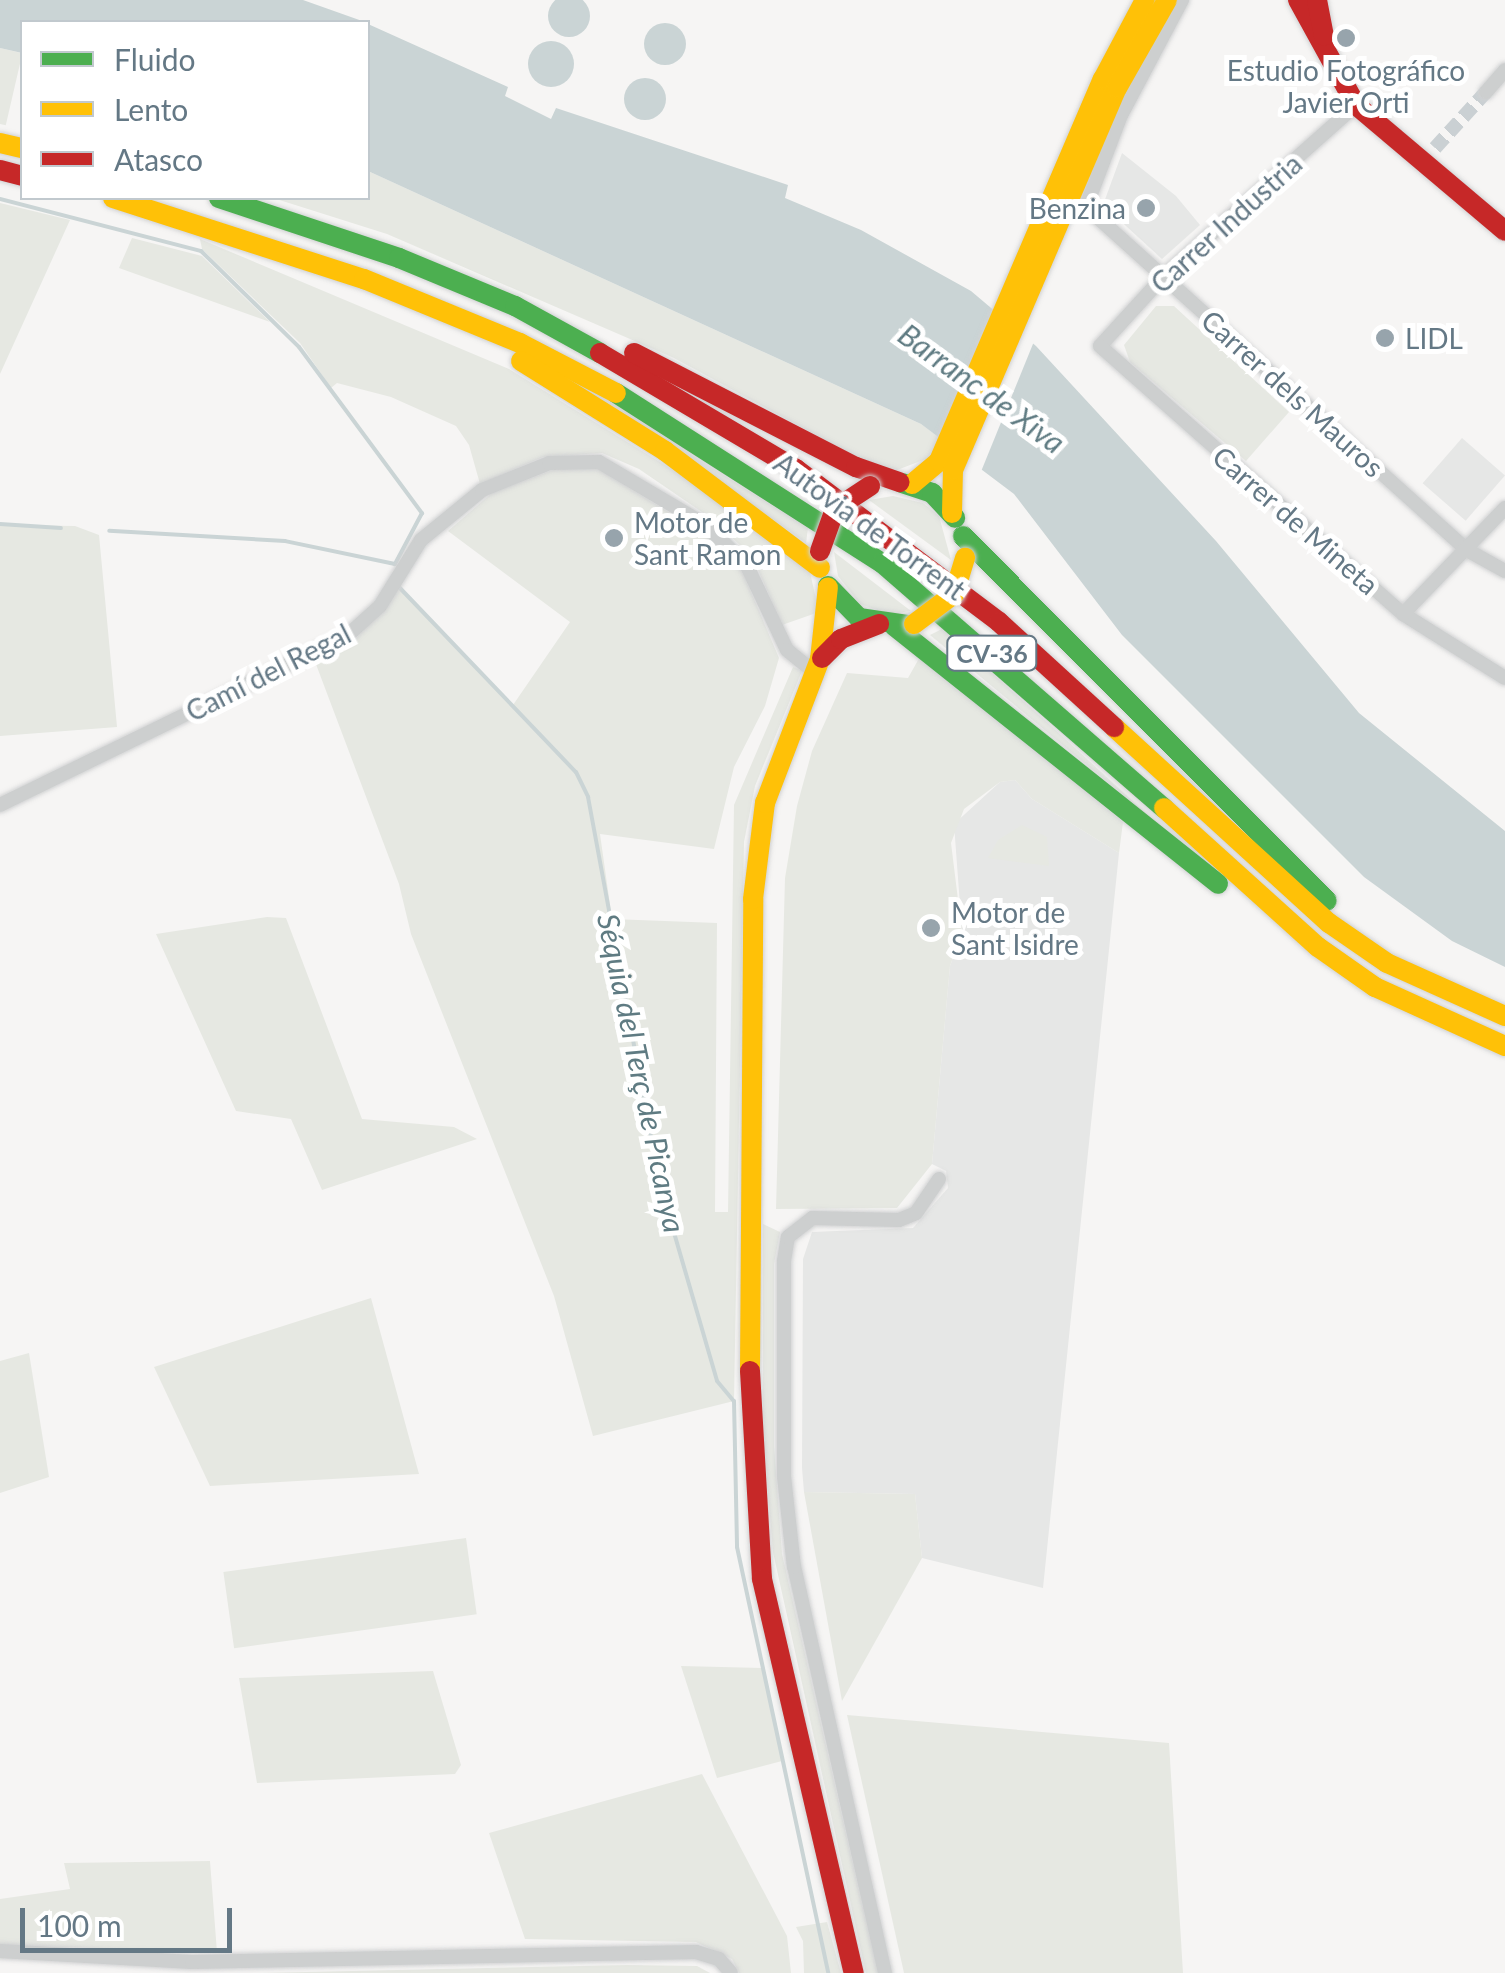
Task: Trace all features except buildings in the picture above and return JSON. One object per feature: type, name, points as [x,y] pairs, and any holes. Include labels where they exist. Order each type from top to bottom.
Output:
[{"type":"main road","points":[[1025,282],[1103,79],[1144,0]]},
{"type":"main road","points":[[1167,0],[1117,88],[1025,282],[946,466],[952,513],[963,536],[1348,922],[1392,953],[1505,1013]]},
{"type":"main road","points":[[1298,0],[1336,76],[1356,104],[1505,231]]},
{"type":"main road","points":[[1317,0],[1336,76]]},
{"type":"main road","name":"Autovia de Torrent","points":[[120,200],[282,249],[440,311],[520,344],[664,419],[784,494],[980,642],[1318,947],[1375,987],[1460,1031],[1505,1046]]},
{"type":"main road","name":"Autovia de Torrent","points":[[225,200],[399,258],[515,306],[676,394],[883,531],[999,622],[1329,923],[1387,963],[1505,1013]]},
{"type":"main road","points":[[515,306],[716,390],[856,467],[906,483],[952,513]]},
{"type":"main road","points":[[440,311],[665,451],[823,569],[849,612],[895,625],[1310,957],[1455,1042],[1505,1054]]},
{"type":"main road","points":[[854,1973],[762,1579],[750,1452],[753,899],[766,802],[817,665],[823,569],[834,509],[870,486],[906,483],[946,466]]},
{"type":"main road","points":[[817,665],[841,640],[895,625],[954,594],[965,558],[963,536]]},
{"type":"street","name":"Carrer dels Mauros","points":[[1182,0],[1121,115],[1086,207],[1466,550],[1505,571]]},
{"type":"street","points":[[1486,92],[1505,70]]},
{"type":"street","name":"Carrer Industria","points":[[1100,346],[1163,277],[1356,104]]},
{"type":"street","name":"Carrer de Mineta","points":[[1100,346],[1403,614],[1505,678]]},
{"type":"street","name":"Camí del Regal","points":[[0,805],[348,634],[380,606],[421,540],[482,490],[549,463],[598,462],[706,525],[747,566],[787,650],[817,665]]},
{"type":"street","points":[[1403,614],[1505,508]]},
{"type":"street","points":[[885,1973],[794,1567],[784,1476],[784,1261],[788,1237],[812,1218],[899,1220],[916,1213],[939,1178]]},
{"type":"street","points":[[0,1950],[192,1962],[696,1952],[719,1959],[731,1973]]},
{"type":"shaded area","points":[[0,48],[20,53],[20,64],[6,125],[0,124]]},
{"type":"shaded area","name":"Benzina","points":[[1122,153],[1176,196],[1200,225],[1162,259],[1103,205]]},
{"type":"shaded area","points":[[370,172],[921,424],[940,438],[931,457],[897,470],[873,466],[674,358],[387,234],[279,200],[370,200]]},
{"type":"shaded area","points":[[0,203],[70,220],[0,374]]},
{"type":"shaded area","points":[[132,238],[202,256],[270,322],[119,268]]},
{"type":"shaded area","points":[[200,239],[509,369],[718,498],[809,568],[819,612],[782,625],[753,558],[715,521],[639,469],[602,453],[543,457],[480,484],[469,445],[456,426],[391,397],[337,383],[331,388],[300,343],[202,249]]},
{"type":"shaded area","points":[[1156,306],[1174,306],[1289,412],[1246,461],[1130,362],[1124,345]]},
{"type":"shaded area","points":[[624,413],[808,528],[806,543]]},
{"type":"shaded area","points":[[1462,438],[1505,475],[1466,521],[1423,483]]},
{"type":"shaded area","points":[[568,464],[590,464],[714,540],[740,566],[779,658],[765,706],[734,767],[714,849],[600,834],[612,919],[717,923],[715,1212],[728,1212],[734,805],[793,667],[802,671],[755,786],[744,842],[734,1401],[593,1436],[554,1296],[411,934],[399,884],[314,659],[354,641],[398,586],[513,705],[570,622],[448,531],[492,493]]},
{"type":"shaded area","points":[[893,496],[923,503],[939,516],[951,560],[869,500]]},
{"type":"shaded area","points":[[0,525],[75,526],[99,535],[117,727],[0,736]]},
{"type":"shaded area","points":[[834,552],[911,611],[889,614],[860,604],[838,576]]},
{"type":"shaded area","points":[[942,629],[1050,725],[1151,818],[930,635]]},
{"type":"shaded area","points":[[921,655],[1123,822],[1119,853],[1032,799],[1015,780],[1000,782],[964,809],[951,843],[962,932],[950,966],[932,1164],[897,1208],[776,1209],[785,878],[797,806],[812,751],[847,673],[908,678]]},
{"type":"shaded area","points":[[1015,780],[1032,799],[1119,853],[1043,1588],[922,1558],[915,1494],[804,1492],[802,1468],[803,1259],[812,1232],[913,1228],[948,1188],[946,1171],[932,1164],[950,966],[962,932],[954,824],[1000,782]]},
{"type":"shaded area","points":[[1022,825],[1047,837],[1049,866],[988,858],[998,840]]},
{"type":"shaded area","points":[[267,917],[286,918],[362,1119],[454,1127],[477,1139],[322,1190],[291,1119],[236,1111],[156,934]]},
{"type":"shaded area","points":[[763,1224],[780,1232],[774,1264],[774,1446],[782,1554],[878,1973],[866,1973],[773,1552],[763,1431]]},
{"type":"shaded area","points":[[371,1298],[419,1474],[210,1486],[154,1367]]},
{"type":"shaded area","points":[[29,1353],[49,1477],[0,1493],[0,1361]]},
{"type":"shaded area","points":[[804,1492],[915,1494],[922,1558],[842,1701]]},
{"type":"shaded area","points":[[466,1538],[477,1614],[234,1648],[223,1572]]},
{"type":"shaded area","points":[[681,1666],[762,1668],[782,1761],[717,1778]]},
{"type":"shaded area","points":[[433,1671],[461,1765],[455,1774],[257,1783],[239,1678]]},
{"type":"shaded area","points":[[847,1715],[1169,1743],[1183,1973],[904,1973]]},
{"type":"shaded area","points":[[702,1774],[787,1936],[791,1973],[739,1973],[732,1959],[696,1942],[525,1939],[489,1833]]},
{"type":"shaded area","points":[[210,1861],[217,1952],[0,1945],[0,1899],[70,1889],[64,1863]]},
{"type":"shaded area","points":[[827,1922],[841,1973],[804,1973],[803,1941],[796,1927]]},
{"type":"shaded area","points":[[697,1966],[710,1973],[261,1973]]},
{"type":"water","points":[[558,-1],[580,-1],[588,8],[588,24],[577,35],[561,35],[550,24],[550,8]]},
{"type":"water","points":[[0,0],[303,0],[359,20],[20,20],[20,53],[0,48]]},
{"type":"water","points":[[665,23],[680,29],[686,44],[680,59],[665,65],[650,59],[644,44],[650,29]]},
{"type":"water","name":"Barranc de Xiva","points":[[370,25],[508,87],[505,96],[551,119],[556,108],[788,185],[785,198],[861,230],[971,291],[1036,346],[1216,541],[1359,713],[1505,831],[1505,967],[1452,941],[1364,877],[1122,635],[1014,494],[921,424],[370,172]]},
{"type":"water","points":[[551,41],[567,48],[574,64],[567,80],[551,87],[535,80],[528,64],[535,48]]},
{"type":"water","points":[[645,78],[660,84],[666,99],[660,114],[645,120],[630,114],[624,99],[630,84]]},
{"type":"pier","points":[[997,307],[1035,339],[980,474],[937,442]]},
{"type":"waterway","name":"Séquia del Terç de Picanya","points":[[0,199],[201,251],[299,347],[422,513],[395,564],[285,541],[109,531]]},
{"type":"waterway","points":[[0,524],[61,528]]},
{"type":"waterway","name":"Séquia del Terç de Picanya","points":[[398,586],[576,772],[588,797],[659,1181],[717,1381],[734,1401],[737,1547],[828,1973]]},
{"type":"tunnel","points":[[1435,148],[1486,92]]},
{"type":"traffic: fast","points":[[225,200],[399,258],[515,306],[600,353]]},
{"type":"traffic: fast","points":[[616,393],[882,563],[1164,808]]},
{"type":"traffic: fast","points":[[902,483],[932,493],[955,518]]},
{"type":"traffic: fast","points":[[963,536],[1327,901]]},
{"type":"traffic: fast","points":[[828,586],[859,618],[908,625]]},
{"type":"traffic: fast","points":[[894,626],[1218,884]]},
{"type":"traffic: slow","points":[[912,484],[939,461],[1103,79],[1145,0]]},
{"type":"traffic: slow","points":[[952,513],[953,470],[1117,88],[1167,0]]},
{"type":"traffic: slow","points":[[0,143],[20,148]]},
{"type":"traffic: slow","points":[[119,200],[364,279],[520,343],[616,393]]},
{"type":"traffic: slow","points":[[521,361],[665,451],[820,568]]},
{"type":"traffic: slow","points":[[914,624],[954,594],[965,558]]},
{"type":"traffic: slow","points":[[750,1371],[753,899],[765,803],[820,659],[828,587]]},
{"type":"traffic: slow","points":[[1114,727],[1329,923],[1387,963],[1505,1016]]},
{"type":"traffic: slow","points":[[1164,808],[1318,947],[1375,987],[1505,1046]]},
{"type":"traffic: jam","points":[[1298,0],[1356,105],[1505,231]]},
{"type":"traffic: jam","points":[[1317,0],[1324,35]]},
{"type":"traffic: jam","points":[[0,170],[20,175]]},
{"type":"traffic: jam","points":[[600,353],[796,469],[999,622],[1114,727]]},
{"type":"traffic: jam","points":[[634,353],[856,467],[899,482]]},
{"type":"traffic: jam","points":[[820,551],[835,509],[870,486]]},
{"type":"traffic: jam","points":[[822,658],[841,639],[879,624]]},
{"type":"traffic: jam","points":[[750,1371],[762,1579],[854,1973]]},
{"type":"place","name":"Estudio Fotográfico Javier Orti","points":[[1346,38]]},
{"type":"place","name":"Benzina","points":[[1146,208]]},
{"type":"place","name":"LIDL","points":[[1385,338]]},
{"type":"place","name":"Motor de Sant Ramon","points":[[614,538]]},
{"type":"place","name":"Motor de Sant Isidre","points":[[931,928]]}]
